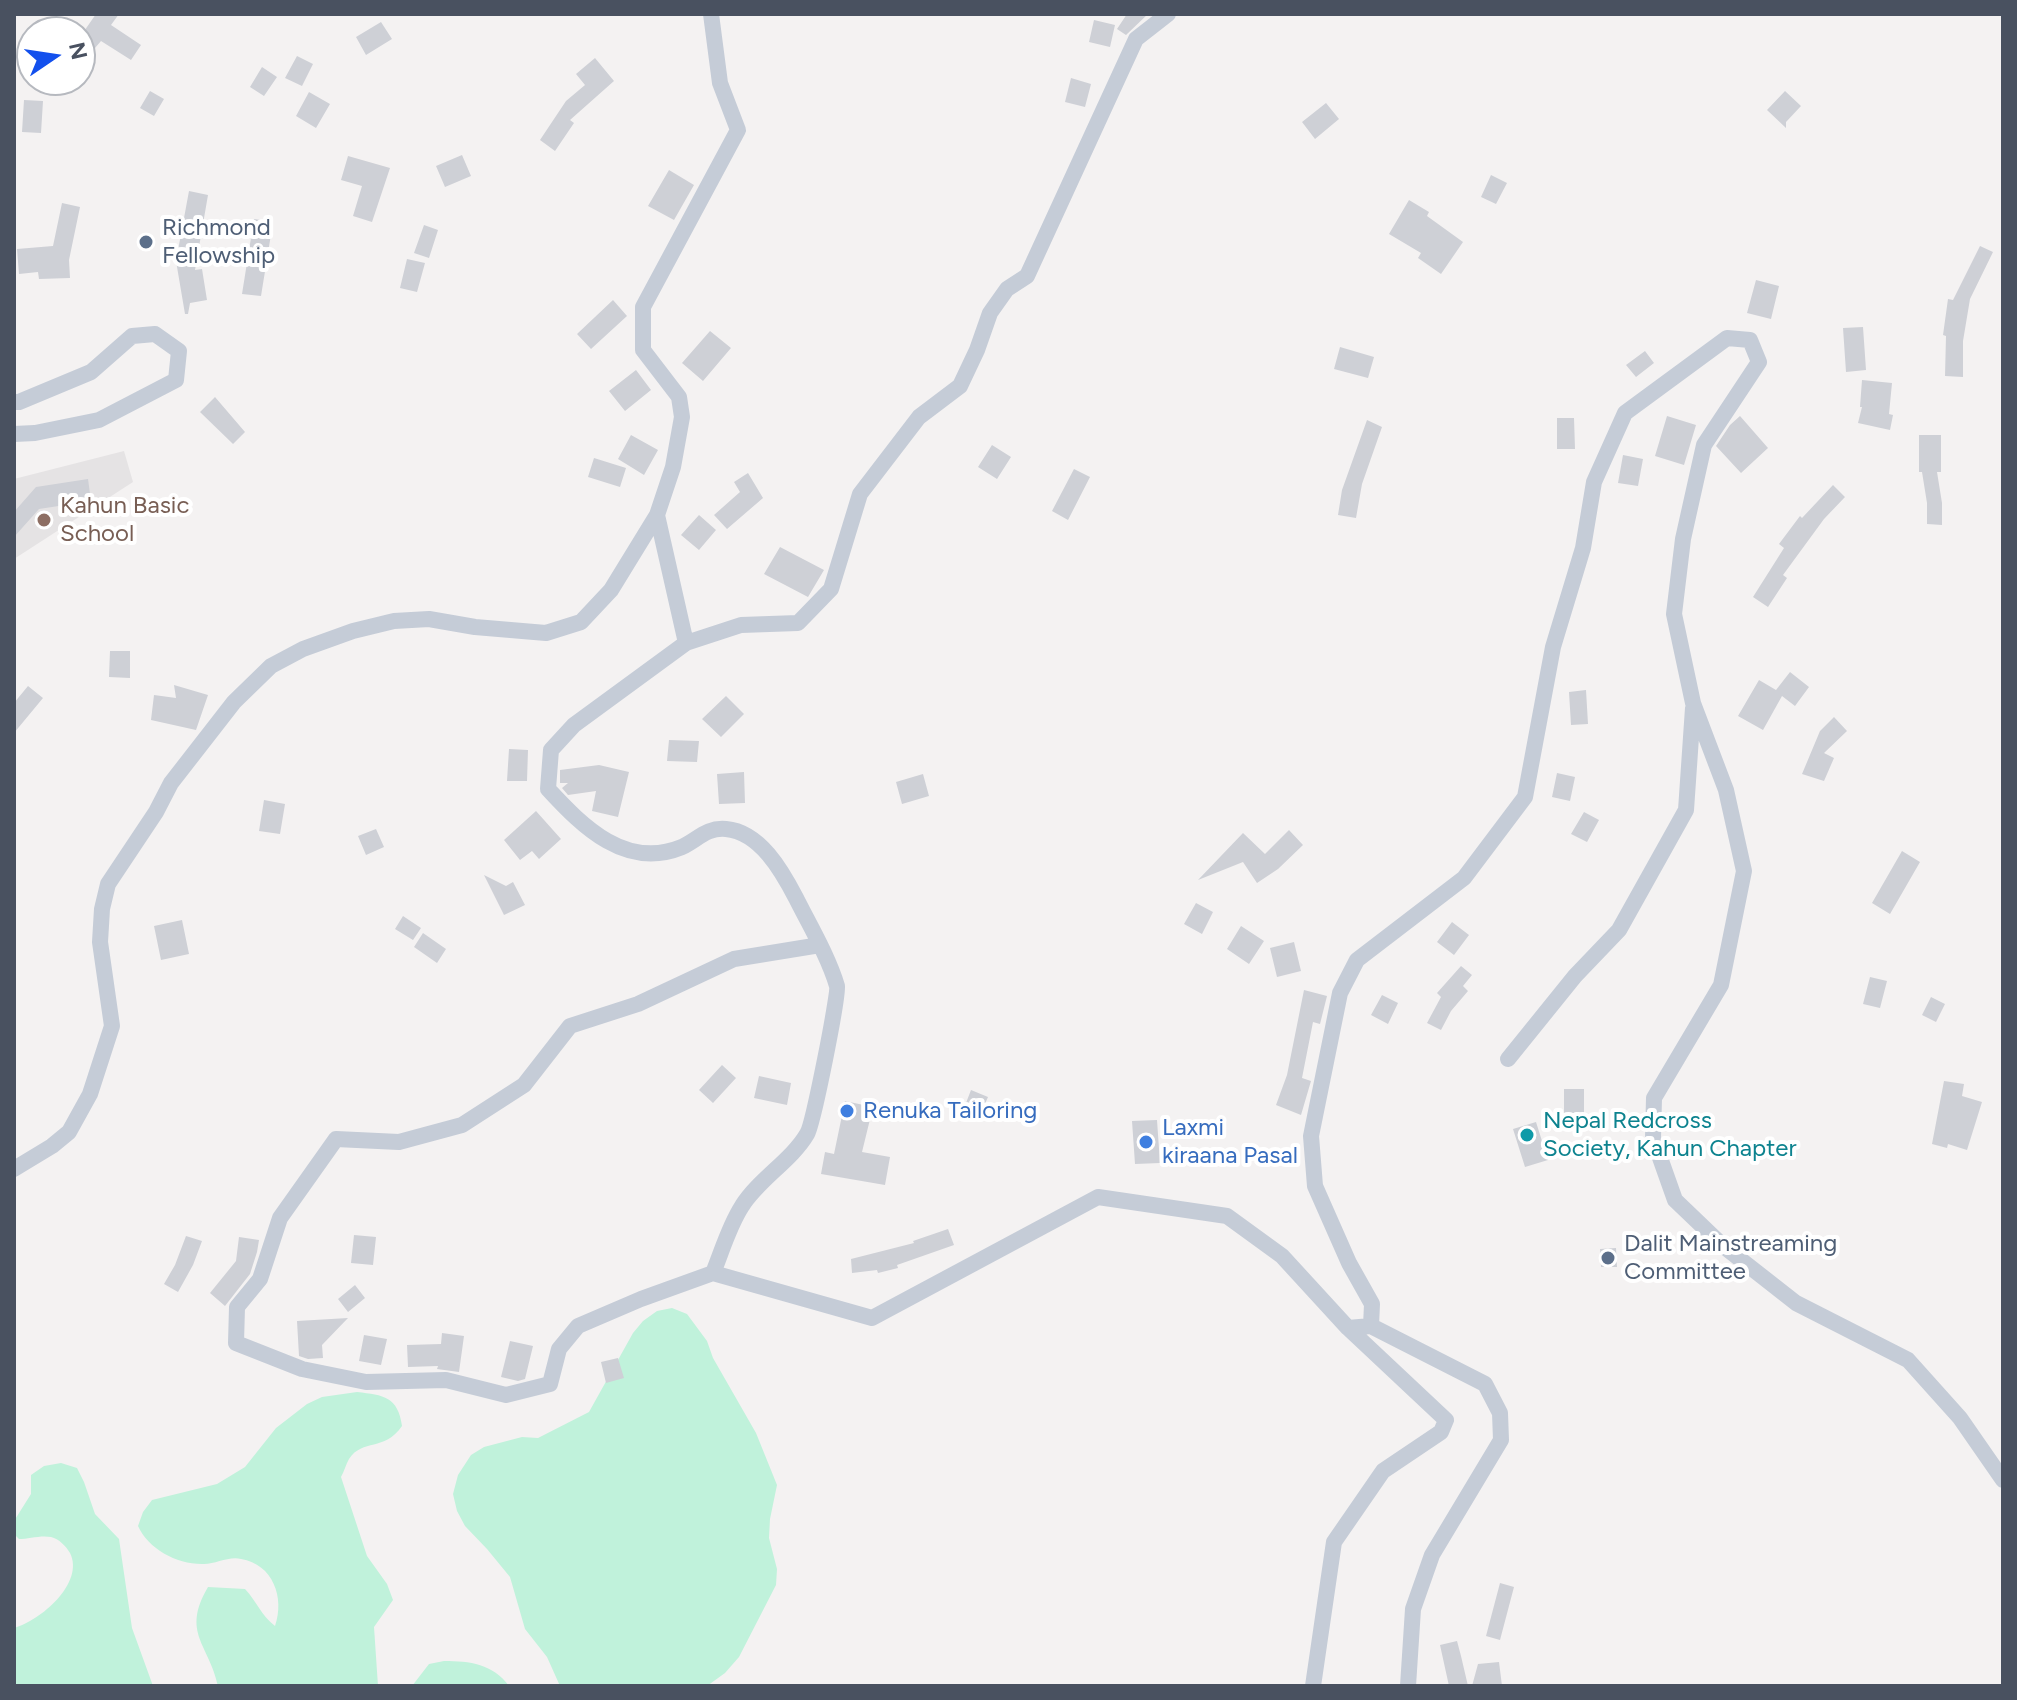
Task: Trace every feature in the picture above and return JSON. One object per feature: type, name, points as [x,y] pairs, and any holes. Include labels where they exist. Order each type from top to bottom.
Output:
[{"type":"street","points":[[14,1169],[69,1132],[90,1094],[112,1026],[100,942],[102,909],[108,884],[156,812],[171,783],[234,702],[271,666],[303,649],[353,631],[394,621],[429,619],[475,627],[546,633],[581,622],[611,590],[657,515],[673,467],[682,417],[679,397],[643,350],[643,307],[738,130],[720,83],[711,14]]},
{"type":"street","points":[[713,1273],[742,1205],[808,1133],[838,990],[820,945],[788,883],[770,856],[748,836],[725,829],[707,831],[683,846],[662,853],[628,852],[588,828],[548,789],[551,750],[574,725],[686,643],[741,625],[798,623],[831,589],[860,494],[919,417],[960,386],[990,313],[1007,289],[1027,276],[1136,39],[1168,14]]},
{"type":"street","points":[[14,402],[91,372],[132,336],[155,334],[179,351],[176,380],[99,420],[35,433],[14,434]]},
{"type":"street","points":[[1371,1326],[1372,1304],[1349,1263],[1315,1186],[1311,1136],[1340,993],[1357,960],[1464,878],[1525,797],[1553,647],[1583,548],[1594,482],[1625,413],[1727,338],[1750,340],[1759,362],[1704,445],[1683,539],[1674,614],[1693,703],[1726,790],[1744,871],[1721,985],[1654,1098],[1653,1138],[1675,1200],[1722,1245],[1796,1303],[1908,1360],[1960,1418],[2003,1480]]},
{"type":"street","points":[[657,515],[686,643]]},
{"type":"street","points":[[1508,1059],[1575,976],[1619,930],[1686,810],[1693,703]]},
{"type":"street","points":[[820,945],[734,959],[638,1004],[570,1026],[524,1085],[462,1125],[399,1142],[336,1139],[280,1218],[260,1279],[237,1307],[236,1343],[302,1369],[366,1382],[446,1380],[506,1395],[550,1384],[559,1349],[578,1326],[713,1273],[872,1318],[1098,1197],[1227,1216],[1282,1256],[1348,1328],[1446,1420],[1441,1432],[1383,1471],[1334,1542],[1313,1686]]},
{"type":"street","points":[[1348,1328],[1371,1326],[1485,1384],[1500,1413],[1501,1440],[1432,1555],[1413,1609],[1408,1686]]},
{"type":"shaded area","name":"Kahun Basic School","points":[[124,451],[133,482],[14,559],[14,479]]},
{"type":"green space","points":[[672,1308],[687,1314],[707,1341],[713,1358],[756,1433],[777,1485],[769,1538],[777,1569],[776,1585],[739,1657],[725,1673],[707,1686],[560,1686],[547,1657],[525,1629],[510,1577],[465,1526],[457,1511],[453,1494],[458,1475],[471,1455],[484,1447],[522,1437],[538,1438],[589,1412],[633,1333],[657,1311]]},
{"type":"green space","points":[[357,1392],[388,1399],[397,1409],[402,1426],[388,1439],[355,1453],[341,1477],[367,1556],[387,1584],[393,1600],[374,1627],[378,1686],[218,1686],[197,1627],[200,1603],[208,1587],[245,1589],[275,1626],[278,1604],[274,1584],[252,1562],[232,1559],[194,1564],[165,1554],[149,1542],[138,1526],[143,1512],[152,1500],[217,1484],[245,1467],[276,1428],[307,1404],[322,1397]]},
{"type":"green space","points":[[61,1463],[77,1468],[95,1514],[119,1539],[132,1628],[153,1686],[14,1686],[14,1628],[36,1618],[57,1599],[66,1588],[73,1565],[68,1550],[54,1538],[19,1539],[14,1534],[14,1521],[31,1494],[31,1475],[44,1466]]},
{"type":"green space","points":[[444,1661],[488,1668],[509,1686],[412,1686],[429,1664]]},
{"type":"building","points":[[119,14],[111,25],[141,45],[131,60],[101,41],[96,47],[95,16]]},
{"type":"building","points":[[1127,14],[1148,14],[1126,35],[1117,29]]},
{"type":"building","points":[[1094,20],[1115,25],[1110,47],[1089,42]]},
{"type":"building","points":[[381,22],[392,39],[366,55],[356,37]]},
{"type":"building","points":[[297,56],[313,64],[302,86],[285,78]]},
{"type":"building","points":[[595,58],[614,81],[570,120],[574,123],[555,151],[540,140],[566,101],[585,85],[576,74]]},
{"type":"building","points":[[262,67],[277,77],[264,96],[250,87]]},
{"type":"building","points":[[1071,78],[1091,84],[1085,107],[1065,102]]},
{"type":"building","points":[[150,91],[164,99],[154,116],[140,108]]},
{"type":"building","points":[[1785,91],[1801,106],[1786,122],[1786,128],[1767,110]]},
{"type":"building","points":[[309,92],[330,104],[316,128],[296,116]]},
{"type":"building","points":[[24,100],[43,101],[41,133],[22,132]]},
{"type":"building","points":[[1326,103],[1339,119],[1315,139],[1302,122]]},
{"type":"building","points":[[462,155],[471,176],[445,187],[436,166]]},
{"type":"building","points":[[348,156],[390,168],[372,222],[353,216],[362,186],[341,180]]},
{"type":"building","points":[[669,170],[694,185],[674,220],[648,206]]},
{"type":"building","points":[[1491,175],[1507,183],[1496,204],[1481,197]]},
{"type":"building","points":[[189,191],[208,195],[195,270],[202,269],[207,300],[190,303],[188,314],[185,314],[176,261]]},
{"type":"building","points":[[1409,200],[1429,212],[1427,216],[1463,242],[1441,274],[1418,258],[1421,253],[1389,234]]},
{"type":"building","points":[[62,203],[80,207],[69,260],[70,278],[39,279],[38,272],[19,274],[17,249],[53,246]]},
{"type":"building","points":[[254,219],[273,222],[261,296],[242,294]]},
{"type":"building","points":[[424,225],[438,230],[429,258],[414,253]]},
{"type":"building","points":[[1980,246],[1993,252],[1970,299],[1963,341],[1963,377],[1945,376],[1946,336],[1943,335],[1948,299],[1953,300]]},
{"type":"building","points":[[407,259],[425,263],[417,292],[400,288]]},
{"type":"building","points":[[1756,280],[1779,286],[1771,319],[1747,313]]},
{"type":"building","points":[[613,300],[627,316],[591,349],[577,334]]},
{"type":"building","points":[[1863,327],[1866,370],[1846,372],[1843,328]]},
{"type":"building","points":[[710,331],[731,348],[703,381],[682,363]]},
{"type":"building","points":[[1340,347],[1374,357],[1368,378],[1334,369]]},
{"type":"building","points":[[1645,351],[1654,363],[1636,377],[1626,365]]},
{"type":"building","points":[[636,370],[651,390],[625,411],[609,391]]},
{"type":"building","points":[[1862,380],[1892,383],[1890,430],[1858,423],[1862,407]]},
{"type":"building","points":[[215,397],[245,432],[233,444],[200,412]]},
{"type":"building","points":[[1667,416],[1696,425],[1684,465],[1655,456]]},
{"type":"building","points":[[1740,416],[1768,448],[1741,473],[1716,446]]},
{"type":"building","points":[[1557,418],[1574,418],[1575,449],[1557,449]]},
{"type":"building","points":[[1367,420],[1382,427],[1362,484],[1356,518],[1338,515],[1342,490]]},
{"type":"building","points":[[631,435],[658,450],[644,475],[618,459]]},
{"type":"building","points":[[1919,435],[1941,435],[1941,472],[1937,472],[1942,525],[1927,524],[1927,503],[1922,472],[1919,472]]},
{"type":"building","points":[[992,445],[1011,457],[997,479],[978,467]]},
{"type":"building","points":[[1623,455],[1643,459],[1638,486],[1618,483]]},
{"type":"building","points":[[594,458],[626,468],[620,487],[588,477]]},
{"type":"building","points":[[1074,469],[1090,477],[1068,520],[1052,511]]},
{"type":"building","points":[[748,473],[763,498],[727,529],[714,515],[740,492],[734,482]]},
{"type":"building","points":[[88,479],[91,501],[39,509],[14,537],[14,512],[36,487]]},
{"type":"building","points":[[1833,485],[1845,497],[1824,519],[1783,575],[1787,578],[1768,607],[1753,597],[1784,548],[1779,544],[1800,516],[1802,518]]},
{"type":"building","points":[[699,515],[716,530],[699,550],[681,535]]},
{"type":"building","points":[[780,547],[824,570],[808,597],[764,574]]},
{"type":"building","points":[[110,651],[130,651],[130,678],[109,677]]},
{"type":"building","points":[[1790,672],[1809,687],[1795,706],[1782,696],[1763,730],[1738,716],[1759,680],[1776,690]]},
{"type":"building","points":[[174,685],[208,695],[196,730],[151,720],[154,695],[176,698]]},
{"type":"building","points":[[28,686],[43,698],[14,733],[14,703]]},
{"type":"building","points":[[1586,690],[1588,724],[1571,725],[1569,692]]},
{"type":"building","points":[[726,696],[744,714],[721,737],[702,719]]},
{"type":"building","points":[[1834,717],[1847,731],[1824,753],[1834,758],[1824,781],[1802,774],[1820,731]]},
{"type":"building","points":[[669,740],[699,741],[697,762],[667,761]]},
{"type":"building","points":[[509,749],[528,750],[527,781],[507,781]]},
{"type":"building","points":[[599,765],[629,772],[618,817],[592,811],[596,791],[568,795],[562,788],[568,783],[560,783],[560,770]]},
{"type":"building","points":[[744,772],[745,803],[719,804],[717,774]]},
{"type":"building","points":[[1557,773],[1575,777],[1570,801],[1552,797]]},
{"type":"building","points":[[923,774],[929,796],[902,804],[896,782]]},
{"type":"building","points":[[264,800],[285,804],[280,834],[259,831]]},
{"type":"building","points":[[536,811],[561,839],[539,859],[532,851],[520,860],[504,840]]},
{"type":"building","points":[[1584,812],[1599,820],[1587,842],[1571,834]]},
{"type":"building","points":[[376,829],[384,847],[366,855],[358,836]]},
{"type":"building","points":[[1289,830],[1303,845],[1278,869],[1257,883],[1243,862],[1198,880],[1243,833],[1265,854]]},
{"type":"building","points":[[1902,851],[1920,862],[1890,914],[1872,903]]},
{"type":"building","points":[[484,875],[506,886],[513,882],[525,905],[504,915]]},
{"type":"building","points":[[1196,903],[1213,912],[1202,934],[1184,924]]},
{"type":"building","points":[[403,916],[421,928],[413,940],[395,929]]},
{"type":"building","points":[[182,920],[189,954],[161,960],[154,926]]},
{"type":"building","points":[[1452,922],[1469,935],[1454,955],[1437,942]]},
{"type":"building","points":[[1241,926],[1264,941],[1249,964],[1227,949]]},
{"type":"building","points":[[423,933],[446,949],[437,963],[414,947]]},
{"type":"building","points":[[1294,942],[1301,971],[1277,977],[1270,948]]},
{"type":"building","points":[[1461,966],[1472,975],[1463,986],[1468,991],[1451,1011],[1441,1030],[1427,1023],[1441,997],[1437,993]]},
{"type":"building","points":[[1870,977],[1887,981],[1880,1008],[1863,1004]]},
{"type":"building","points":[[1304,990],[1327,996],[1320,1024],[1313,1022],[1302,1078],[1311,1081],[1301,1115],[1276,1105],[1287,1075]]},
{"type":"building","points":[[1382,995],[1398,1003],[1388,1024],[1371,1015]]},
{"type":"building","points":[[1931,997],[1945,1004],[1936,1022],[1922,1015]]},
{"type":"building","points":[[722,1065],[736,1078],[713,1103],[699,1090]]},
{"type":"building","points":[[759,1076],[791,1083],[787,1105],[754,1098]]},
{"type":"building","points":[[1944,1081],[1964,1084],[1962,1096],[1982,1102],[1967,1150],[1948,1144],[1947,1148],[1932,1144]]},
{"type":"building","points":[[1564,1089],[1584,1089],[1584,1114],[1564,1113]]},
{"type":"building","points":[[971,1090],[988,1097],[977,1122],[961,1116]]},
{"type":"building","points":[[845,1101],[873,1107],[862,1152],[890,1157],[885,1185],[821,1174],[825,1152],[834,1154]]},
{"type":"building","name":"Laxmi kiraana Pasal","points":[[1157,1120],[1160,1163],[1135,1164],[1132,1121]]},
{"type":"building","points":[[1536,1122],[1548,1160],[1525,1167],[1513,1129]]},
{"type":"building","points":[[948,1229],[954,1245],[897,1265],[898,1268],[878,1273],[877,1270],[852,1273],[851,1259],[914,1243]]},
{"type":"building","points":[[354,1235],[376,1237],[373,1265],[351,1263]]},
{"type":"building","points":[[186,1236],[202,1241],[178,1292],[164,1284]]},
{"type":"building","points":[[239,1237],[259,1240],[257,1252],[250,1274],[225,1306],[210,1293],[236,1261]]},
{"type":"building","name":"Dalit Mainstreaming Committee","points":[[1616,1248],[1617,1267],[1601,1267],[1600,1249]]},
{"type":"building","points":[[355,1285],[365,1298],[348,1312],[338,1299]]},
{"type":"building","points":[[348,1318],[322,1345],[323,1358],[299,1356],[297,1321]]},
{"type":"building","points":[[442,1333],[464,1336],[459,1372],[437,1369],[438,1366],[408,1367],[407,1345],[441,1344]]},
{"type":"building","points":[[364,1335],[387,1339],[381,1365],[359,1361]]},
{"type":"building","points":[[510,1341],[533,1346],[525,1379],[518,1381],[501,1377]]},
{"type":"building","points":[[618,1358],[624,1378],[606,1383],[601,1362]]},
{"type":"building","points":[[1500,1583],[1514,1587],[1500,1640],[1486,1636]]},
{"type":"building","points":[[1457,1641],[1468,1686],[1449,1686],[1440,1645]]},
{"type":"building","points":[[1499,1662],[1502,1686],[1472,1686],[1478,1664]]},
{"type":"place","name":"Richmond Fellowship","points":[[146,242]]},
{"type":"place","name":"Kahun Basic School","points":[[44,520]]},
{"type":"place","name":"Renuka Tailoring","points":[[847,1111]]},
{"type":"place","name":"Nepal Redcross Society, Kahun Chapter","points":[[1527,1135]]},
{"type":"place","name":"Laxmi kiraana Pasal","points":[[1146,1142]]},
{"type":"place","name":"Dalit Mainstreaming Committee","points":[[1608,1258]]}]
